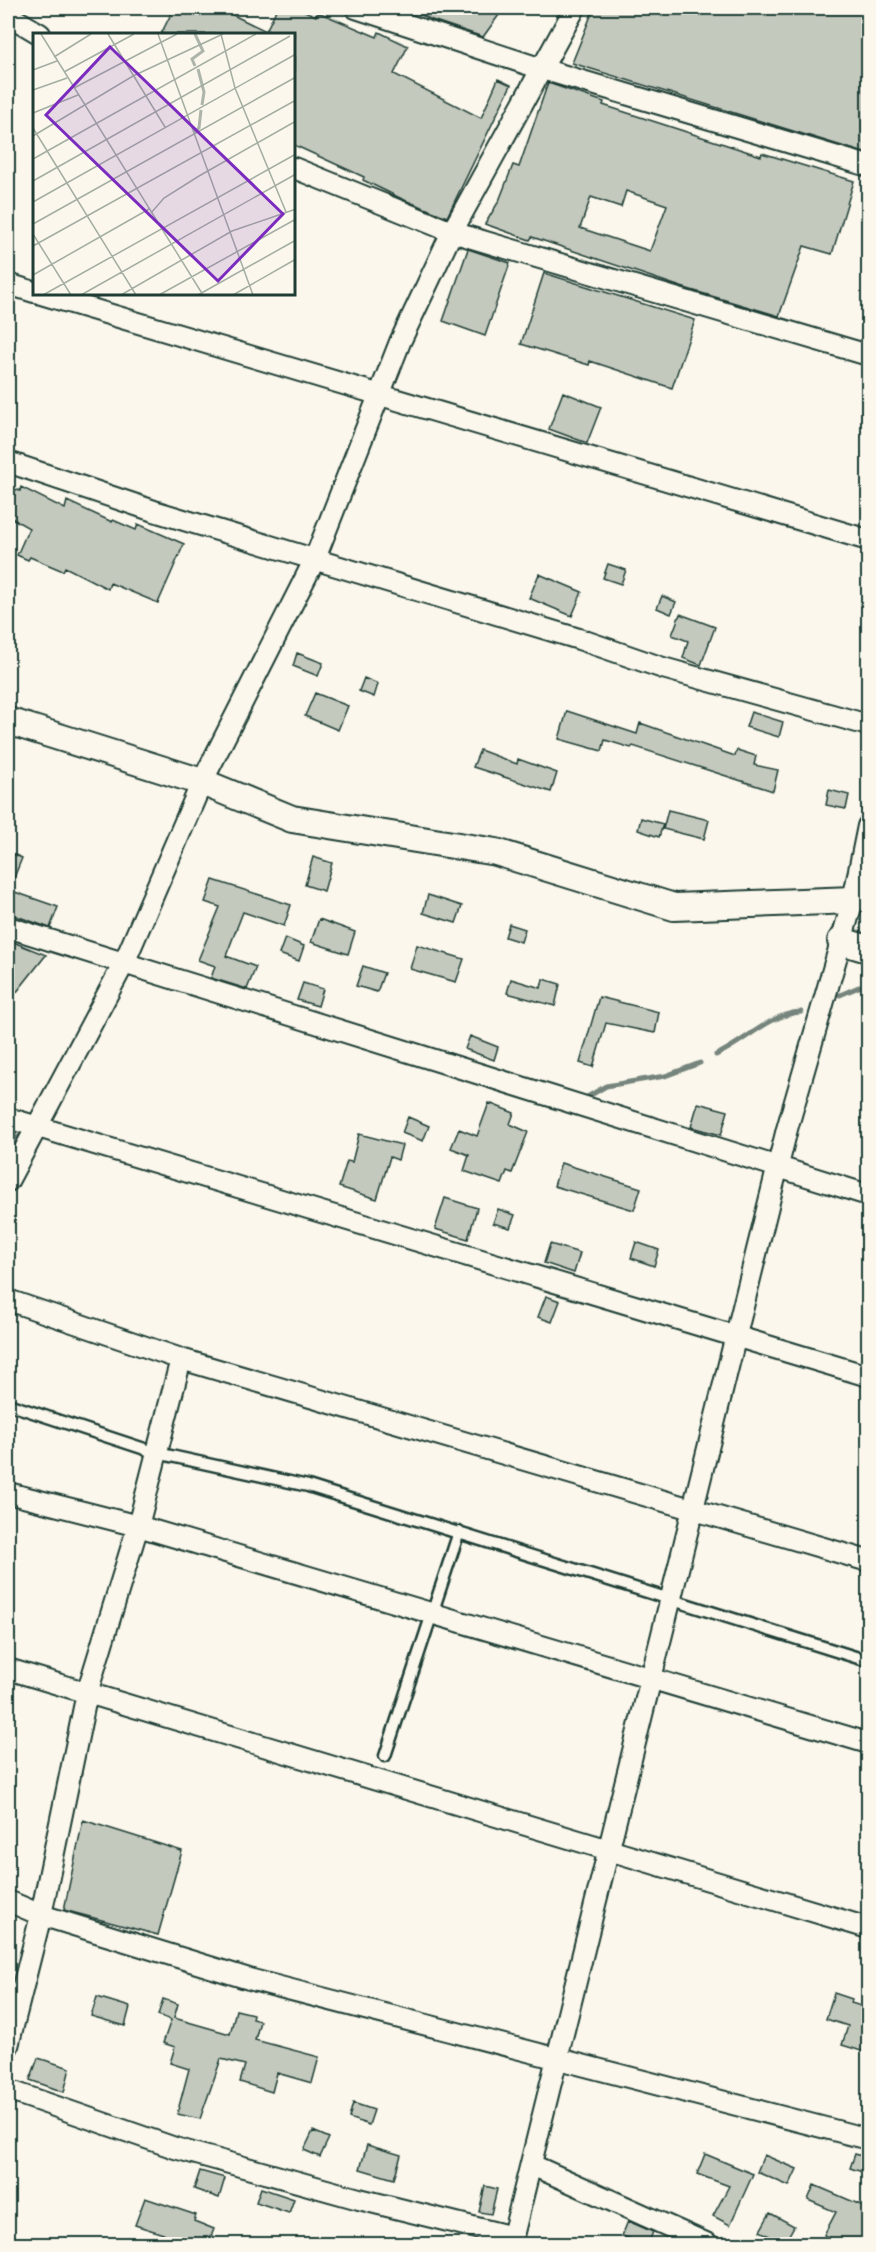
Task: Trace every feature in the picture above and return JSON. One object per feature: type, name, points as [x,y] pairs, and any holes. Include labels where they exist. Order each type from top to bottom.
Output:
[{"type":"street","points":[[356,8],[542,69],[868,166]]},
{"type":"street","points":[[8,1181],[35,1126],[124,963],[202,782],[314,561],[379,394],[452,232],[575,8]]},
{"type":"street","points":[[8,15],[38,33]]},
{"type":"street","points":[[296,169],[452,232],[868,355]]},
{"type":"street","points":[[8,284],[33,292]]},
{"type":"street","points":[[48,296],[868,540]]},
{"type":"street","points":[[8,462],[314,561],[579,639],[663,668],[868,726]]},
{"type":"street","points":[[8,722],[202,782],[292,819],[496,852],[674,907],[853,900]]},
{"type":"street","points":[[8,2090],[175,2148],[512,2241],[669,1600],[778,1167],[853,900],[868,826]]},
{"type":"street","points":[[8,927],[868,1195]]},
{"type":"street","points":[[841,941],[868,949]]},
{"type":"street","points":[[8,1118],[735,1338],[868,1376]]},
{"type":"street","points":[[8,1300],[181,1359],[868,1561]]},
{"type":"street","points":[[8,2046],[41,1915],[87,1693],[138,1526],[181,1359]]},
{"type":"street","points":[[8,1493],[138,1526],[868,1743]]},
{"type":"street","points":[[8,1669],[609,1848],[868,1928]]},
{"type":"street","points":[[8,1901],[41,1915],[249,1979],[868,2139]]},
{"type":"street","points":[[532,2165],[708,2244]]},
{"type":"lane","points":[[8,1404],[157,1453],[308,1486],[868,1661]]},
{"type":"lane","points":[[385,1756],[459,1532]]},
{"type":"building","points":[[174,8],[233,8],[231,14],[266,31],[277,8],[298,8],[316,16],[318,12],[377,37],[379,32],[408,46],[394,74],[481,118],[498,79],[511,85],[447,217],[402,199],[363,180],[364,177],[296,146],[296,33],[162,33]]},
{"type":"building","points":[[407,8],[504,8],[483,37],[432,20]]},
{"type":"building","points":[[594,8],[868,8],[868,154],[572,63]]},
{"type":"building","points":[[548,83],[604,102],[603,105],[761,156],[762,153],[854,181],[832,254],[804,246],[779,316],[681,287],[532,237],[530,240],[485,224],[499,201],[513,165],[519,167]],"holes":[[[626,191],[667,205],[650,251],[580,228],[591,197],[621,207]]]},
{"type":"building","points":[[468,249],[510,263],[485,336],[443,321]]},
{"type":"building","points":[[544,273],[695,320],[672,388],[590,361],[589,365],[521,344]]},
{"type":"building","points":[[563,392],[601,407],[587,443],[549,429]]},
{"type":"building","points":[[8,487],[20,491],[21,487],[65,509],[67,501],[112,522],[113,520],[136,530],[138,524],[184,544],[158,603],[110,583],[108,589],[65,567],[63,571],[30,557],[28,560],[17,555],[29,528],[8,516]]},
{"type":"building","points":[[608,564],[626,570],[621,584],[603,578]]},
{"type":"building","points":[[539,574],[582,592],[572,616],[529,598]]},
{"type":"building","points":[[662,596],[676,602],[671,614],[657,608]]},
{"type":"building","points":[[680,614],[715,627],[701,665],[683,658],[688,641],[672,635]]},
{"type":"building","points":[[297,653],[323,663],[318,676],[293,666]]},
{"type":"building","points":[[364,678],[378,684],[374,697],[359,691]]},
{"type":"building","points":[[315,693],[348,706],[338,730],[305,716]]},
{"type":"building","points":[[567,711],[637,734],[640,723],[735,756],[737,750],[756,756],[754,765],[778,770],[773,791],[633,746],[631,748],[605,740],[602,751],[559,739]]},
{"type":"building","points":[[751,712],[783,722],[779,737],[746,727]]},
{"type":"building","points":[[480,750],[517,764],[518,759],[557,773],[551,792],[473,767]]},
{"type":"building","points":[[829,790],[849,795],[846,809],[826,805]]},
{"type":"building","points":[[668,810],[709,820],[704,839],[663,829]]},
{"type":"building","points":[[641,818],[663,824],[659,837],[638,830]]},
{"type":"building","points":[[8,852],[22,858],[9,890],[58,907],[50,928],[8,913]]},
{"type":"building","points":[[313,857],[332,863],[324,891],[305,885]]},
{"type":"building","points":[[213,880],[291,905],[284,926],[243,912],[226,956],[256,967],[247,989],[211,978],[215,966],[198,960],[220,907],[205,902]]},
{"type":"building","points":[[428,895],[462,906],[456,923],[423,913]]},
{"type":"building","points":[[319,919],[355,932],[348,954],[311,942]]},
{"type":"building","points":[[509,924],[525,929],[521,942],[505,937]]},
{"type":"building","points":[[285,938],[304,946],[299,961],[279,954]]},
{"type":"building","points":[[8,940],[46,955],[8,1003]]},
{"type":"building","points":[[417,945],[464,959],[456,982],[410,969]]},
{"type":"building","points":[[363,966],[384,973],[377,992],[356,986]]},
{"type":"building","points":[[511,979],[541,988],[543,979],[560,984],[555,1006],[507,993]]},
{"type":"building","points":[[303,983],[323,989],[318,1006],[297,1000]]},
{"type":"building","points":[[599,997],[659,1012],[655,1033],[606,1023],[593,1067],[580,1063]]},
{"type":"building","points":[[470,1036],[498,1047],[494,1060],[465,1049]]},
{"type":"building","points":[[489,1103],[514,1113],[510,1124],[528,1132],[512,1173],[507,1171],[502,1184],[464,1171],[469,1155],[451,1148],[459,1129],[477,1136]]},
{"type":"building","points":[[698,1103],[728,1111],[721,1135],[691,1127]]},
{"type":"building","points":[[408,1117],[429,1126],[423,1141],[402,1133]]},
{"type":"building","points":[[359,1134],[402,1145],[398,1160],[390,1157],[377,1199],[339,1187],[347,1161],[352,1162]]},
{"type":"building","points":[[561,1163],[641,1188],[634,1210],[554,1186]]},
{"type":"building","points":[[445,1198],[477,1208],[468,1239],[435,1229]]},
{"type":"building","points":[[498,1209],[515,1215],[510,1228],[493,1223]]},
{"type":"building","points":[[636,1242],[659,1250],[654,1266],[631,1258]]},
{"type":"building","points":[[550,1244],[580,1253],[574,1273],[544,1263]]},
{"type":"building","points":[[546,1296],[560,1301],[552,1322],[538,1317]]},
{"type":"building","points":[[83,1820],[182,1851],[158,1935],[64,1910]]},
{"type":"building","points":[[834,1993],[852,1999],[851,2003],[868,2008],[868,2053],[842,2045],[848,2026],[826,2019]]},
{"type":"building","points":[[97,1997],[130,2007],[125,2026],[91,2016]]},
{"type":"building","points":[[163,1999],[178,2004],[174,2018],[230,2034],[236,2010],[253,2014],[252,2019],[260,2021],[255,2040],[319,2057],[312,2083],[277,2073],[272,2092],[240,2082],[245,2065],[221,2059],[200,2119],[177,2114],[189,2069],[170,2063],[175,2047],[163,2043],[171,2020],[158,2015]]},
{"type":"building","points":[[38,2058],[70,2068],[64,2092],[30,2080]]},
{"type":"building","points":[[353,2103],[374,2110],[369,2125],[349,2118]]},
{"type":"building","points":[[313,2131],[329,2138],[320,2157],[304,2150]]},
{"type":"building","points":[[367,2145],[401,2155],[394,2179],[360,2169]]},
{"type":"building","points":[[705,2154],[753,2174],[730,2225],[713,2216],[729,2186],[697,2174]]},
{"type":"building","points":[[855,2154],[868,2158],[868,2174],[850,2168]]},
{"type":"building","points":[[764,2155],[797,2169],[789,2186],[757,2172]]},
{"type":"building","points":[[200,2171],[225,2178],[219,2198],[194,2189]]},
{"type":"building","points":[[814,2185],[868,2208],[868,2244],[843,2244],[824,2235],[836,2212],[808,2200]]},
{"type":"building","points":[[485,2186],[497,2189],[491,2214],[479,2212]]},
{"type":"building","points":[[261,2188],[294,2199],[289,2213],[256,2202]]},
{"type":"building","points":[[145,2198],[196,2215],[194,2221],[214,2229],[208,2244],[177,2244],[179,2239],[135,2225]]},
{"type":"building","points":[[770,2213],[794,2226],[784,2244],[760,2231]]},
{"type":"building","points":[[628,2221],[653,2232],[648,2244],[622,2236]]},
{"type":"waterway","points":[[840,995],[868,983]]},
{"type":"waterway","points":[[716,1055],[768,1023],[789,1014],[801,1012]]},
{"type":"waterway","points":[[584,1099],[606,1086],[665,1076],[700,1063]]},
{"type":"waterway","points":[[8,1137],[27,1137]]}]
